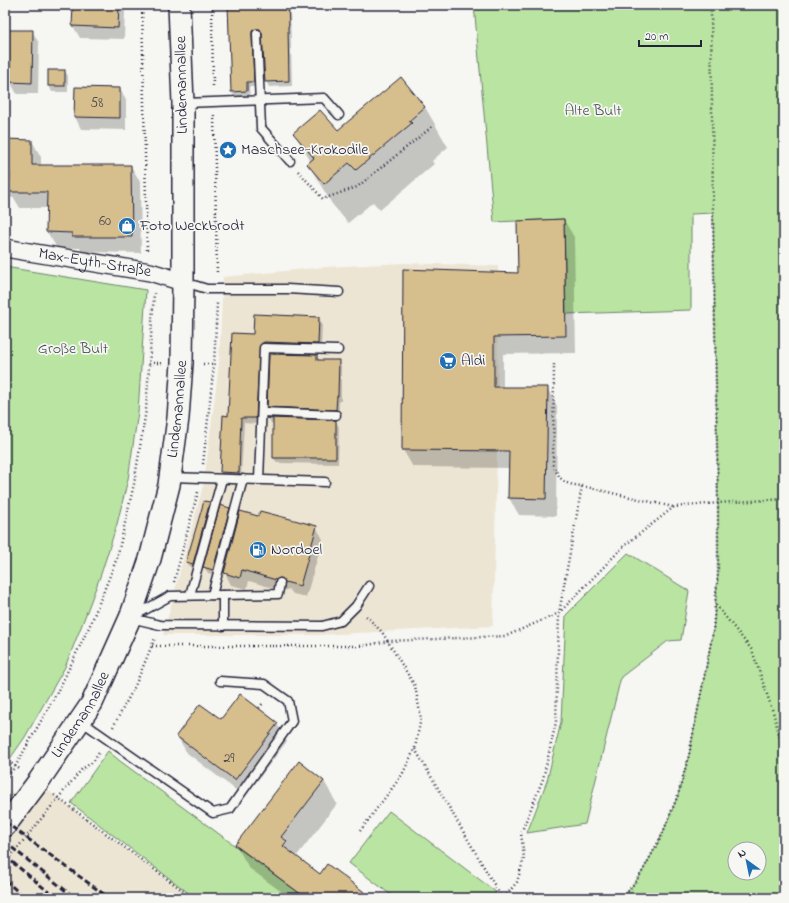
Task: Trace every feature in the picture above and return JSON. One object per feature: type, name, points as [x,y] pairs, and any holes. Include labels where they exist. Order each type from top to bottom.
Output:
[{"type":"street","name":"Lindemannallee","points":[[5,826],[38,782],[92,703],[130,618],[150,559],[170,477],[178,418],[182,363],[183,103],[180,5]]},
{"type":"street","name":"Max-Eyth-Straße","points":[[5,248],[150,272],[183,282]]},
{"type":"lane","points":[[257,34],[261,128],[290,161]]},
{"type":"lane","points":[[183,103],[324,98],[339,115]]},
{"type":"lane","points":[[183,282],[207,289],[287,289],[339,292]]},
{"type":"lane","points":[[259,480],[264,348],[338,350]]},
{"type":"lane","points":[[262,412],[336,415]]},
{"type":"lane","points":[[170,477],[325,482]]},
{"type":"lane","points":[[190,595],[222,479]]},
{"type":"lane","points":[[212,595],[243,479]]},
{"type":"lane","points":[[130,618],[170,596],[278,594],[280,583]]},
{"type":"lane","points":[[130,618],[160,625],[322,626],[341,621],[356,606],[369,586]]},
{"type":"lane","points":[[222,626],[223,595]]},
{"type":"lane","points":[[80,721],[213,813],[230,810],[292,721],[288,701],[264,684],[220,681]]},
{"type":"path","points":[[5,779],[15,767],[60,689],[91,623],[117,558],[134,484],[146,410],[154,294],[148,253],[142,5]]},
{"type":"path","points":[[623,898],[641,874],[662,835],[678,795],[688,755],[713,632],[718,574],[718,503],[711,5]]},
{"type":"path","points":[[290,161],[323,199],[357,187],[433,126]]},
{"type":"path","points":[[554,364],[554,465],[558,476],[568,484],[674,507],[784,499]]},
{"type":"path","points":[[415,748],[503,898],[517,882],[524,858],[521,832],[543,779],[556,722],[559,613],[582,486]]},
{"type":"path","points":[[152,646],[362,646],[389,641],[506,636],[559,613],[624,546],[674,507]]},
{"type":"path","points":[[715,604],[752,650],[774,715],[784,754]]},
{"type":"path","points":[[356,606],[389,641],[415,686],[421,718],[415,748],[402,775],[360,831]]},
{"type":"path","points":[[258,708],[265,701]]},
{"type":"path","points":[[38,782],[193,898]]},
{"type":"path","points":[[5,863],[59,798]]},
{"type":"shaded area","points":[[404,263],[498,266],[497,450],[493,626],[318,635],[163,635],[204,482],[219,364],[223,277],[325,267]]},
{"type":"shaded area","points":[[38,782],[193,898],[5,898],[5,787],[24,801]]},
{"type":"green space","name":"Alte Bult","points":[[474,5],[784,5],[784,898],[623,898],[641,874],[662,835],[678,795],[689,755],[713,632],[718,574],[718,503],[713,213],[691,214],[691,310],[566,314],[564,219],[494,222]]},
{"type":"green space","name":"Große Bult","points":[[5,267],[146,290],[138,412],[128,479],[117,524],[101,574],[65,667],[25,737],[5,766]]},
{"type":"green space","points":[[628,553],[689,591],[681,640],[668,641],[621,677],[585,824],[527,833],[547,781],[561,722],[566,615]]},
{"type":"green space","points":[[108,751],[306,898],[195,898],[71,803]]},
{"type":"green space","points":[[389,811],[496,892],[491,898],[395,898],[349,863]]},
{"type":"building","points":[[73,5],[119,5],[118,28],[72,26]]},
{"type":"building","points":[[228,5],[288,5],[289,81],[265,82],[262,34],[260,29],[256,29],[252,31],[254,82],[247,82],[247,91],[231,92]]},
{"type":"building","points":[[5,30],[33,30],[32,83],[10,82],[10,63],[5,63]]},
{"type":"building","points":[[48,70],[65,70],[65,86],[48,86]]},
{"type":"building","points":[[401,77],[425,107],[409,121],[412,123],[356,170],[349,163],[324,184],[307,164],[314,158],[293,133],[320,110],[338,130]]},
{"type":"building","points":[[75,87],[120,88],[120,118],[74,117]]},
{"type":"building","points":[[5,139],[32,140],[32,165],[131,165],[132,237],[72,237],[72,233],[46,232],[47,192],[9,192],[10,173],[5,172]]},
{"type":"building","points":[[564,219],[566,336],[494,337],[494,387],[548,387],[546,499],[508,498],[509,451],[402,450],[403,269],[518,273],[517,221]]},
{"type":"building","points":[[254,314],[319,317],[318,344],[264,342],[260,345],[256,418],[241,418],[239,473],[220,472],[223,415],[228,416],[232,333],[253,334]]},
{"type":"building","points":[[269,354],[317,355],[317,360],[339,360],[336,410],[267,407]]},
{"type":"building","points":[[267,418],[336,420],[336,458],[273,458],[273,419]]},
{"type":"building","points":[[204,501],[210,502],[193,564],[186,562]]},
{"type":"building","points":[[220,505],[230,508],[213,570],[203,567]]},
{"type":"building","points":[[240,511],[258,516],[260,511],[317,526],[300,586],[285,582],[281,578],[276,580],[242,570],[240,578],[224,573]]},
{"type":"building","points":[[240,694],[278,723],[235,780],[176,736],[200,704],[221,719]]},
{"type":"building","points":[[299,761],[324,781],[281,837],[287,841],[283,846],[320,874],[327,864],[372,898],[306,898],[235,845]]},
{"type":"railway","points":[[5,822],[109,898]]},
{"type":"railway","points":[[5,842],[75,898]]},
{"type":"railway","points":[[5,856],[56,898]]},
{"type":"railway","points":[[5,880],[25,898]]},
{"type":"place","name":"Maschsee-Krokodile","points":[[228,150]]},
{"type":"place","name":"Foto Weckbrodt","points":[[127,226]]},
{"type":"place","name":"Aldi","points":[[448,361]]},
{"type":"place","name":"Nordoel","points":[[258,550]]}]
